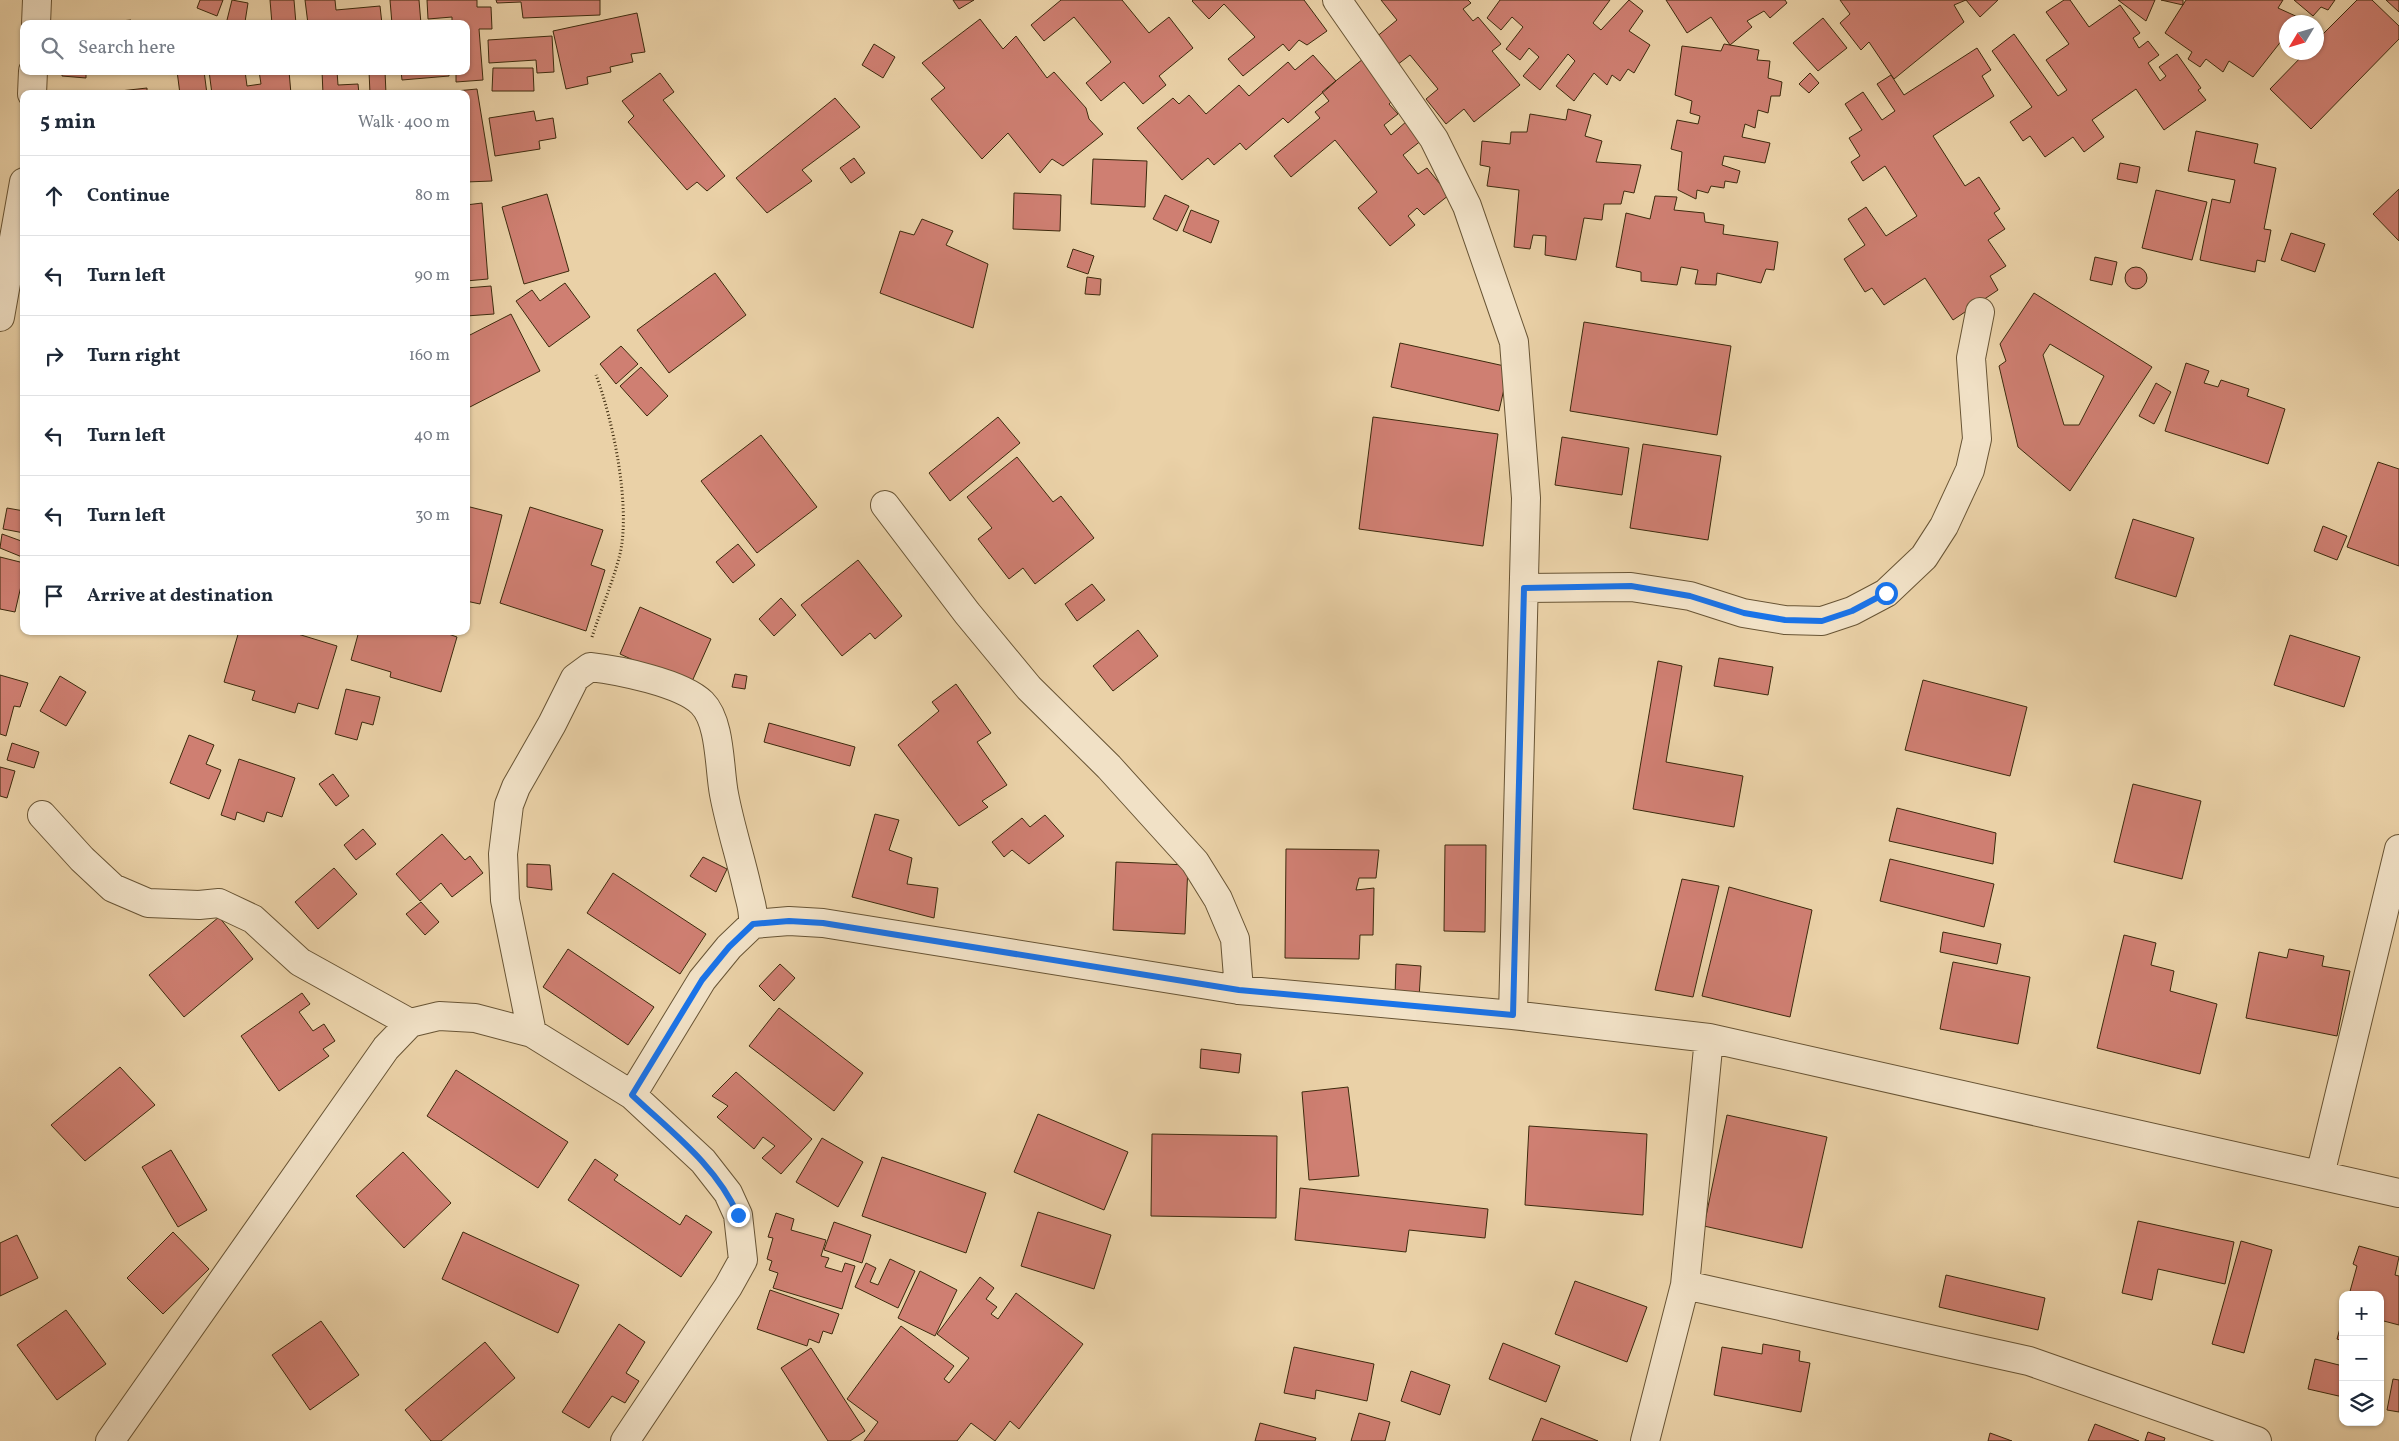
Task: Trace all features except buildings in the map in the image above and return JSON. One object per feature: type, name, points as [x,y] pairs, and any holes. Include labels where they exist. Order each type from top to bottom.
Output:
[{"type":"street","points":[[36,20],[37,0]]},
{"type":"street","points":[[1337,0],[1434,139],[1466,206],[1514,342],[1526,498],[1513,1015]]},
{"type":"street","points":[[32,90],[33,75]]},
{"type":"street","points":[[0,317],[20,204]]},
{"type":"street","points":[[1524,588],[1631,586],[1690,596],[1744,613],[1785,620],[1822,621],[1852,611],[1886,593],[1924,557],[1944,526],[1970,470],[1977,439],[1970,358],[1980,312]]},
{"type":"street","points":[[885,504],[967,613],[1029,688],[1109,767],[1195,862],[1218,899],[1235,939],[1239,990]]},
{"type":"street","points":[[532,1033],[505,900],[503,854],[509,804],[516,787],[552,724],[575,678],[590,667],[625,672],[659,682],[685,693],[702,703],[715,727],[730,823],[754,909],[753,924]]},
{"type":"street","points":[[42,815],[82,859],[114,888],[148,903],[199,905],[219,903],[253,919],[300,962],[410,1023]]},
{"type":"street","points":[[2320,1175],[2399,849]]},
{"type":"street","points":[[632,1095],[702,980],[729,947],[753,924],[789,921],[823,923],[1239,990],[1513,1015],[1708,1038],[2399,1193]]},
{"type":"street","points":[[110,1441],[386,1048],[410,1023],[439,1016],[475,1018],[532,1033],[632,1095],[703,1161],[728,1193],[738,1215],[743,1260],[728,1287],[624,1441]]},
{"type":"street","points":[[1645,1441],[1685,1286],[1708,1038]]},
{"type":"street","points":[[1685,1286],[2029,1361],[2256,1441]]},
{"type":"path","points":[[590,667],[589,644],[620,553],[624,514],[610,417],[596,375]]},
{"type":"route","points":[[738,1215],[728,1193],[703,1161],[632,1095],[702,980],[729,947],[753,924],[789,921],[823,923],[1239,990],[1513,1015],[1524,588],[1631,586],[1690,596],[1744,613],[1785,620],[1822,621],[1852,611],[1886,593]]}]
